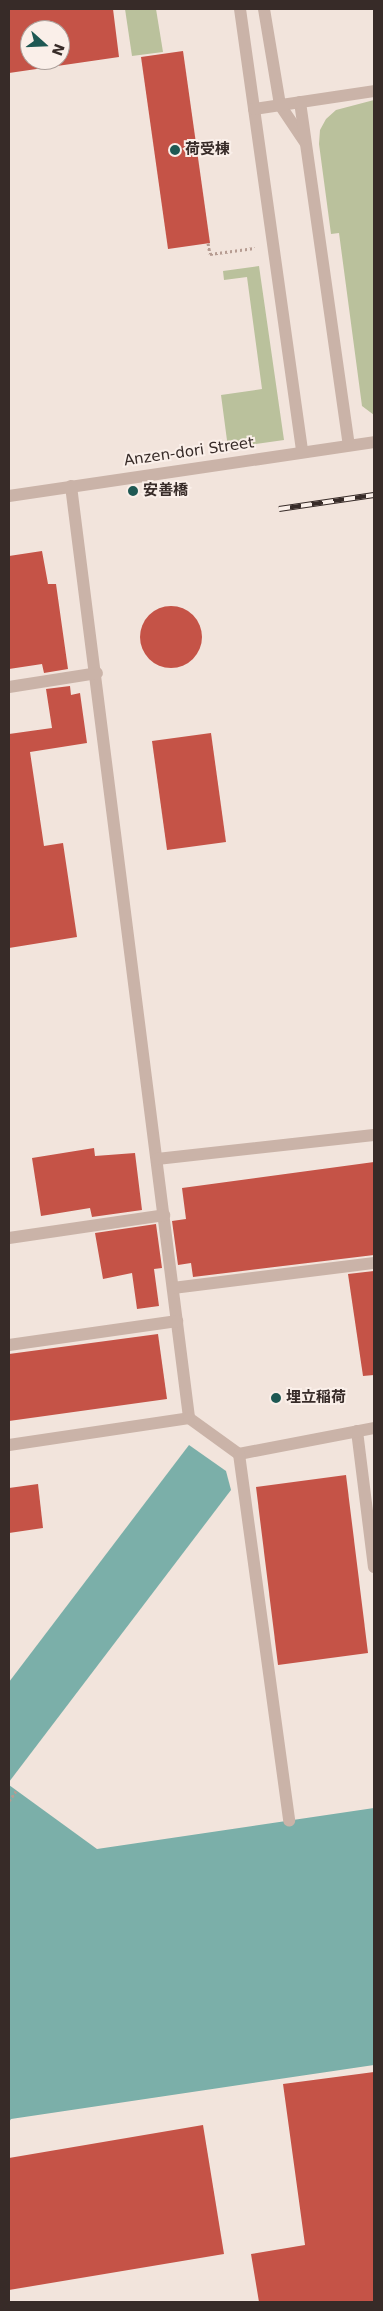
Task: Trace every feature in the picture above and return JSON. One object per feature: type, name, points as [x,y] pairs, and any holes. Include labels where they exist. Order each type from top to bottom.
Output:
[{"type":"street","points":[[240,9],[302,452]]},
{"type":"street","points":[[264,9],[280,105],[306,145]]},
{"type":"street","points":[[254,109],[374,91]]},
{"type":"street","points":[[300,102],[349,446]]},
{"type":"street","name":"Anzen-dori Street","points":[[9,496],[374,442]]},
{"type":"street","points":[[71,486],[97,673],[189,1418]]},
{"type":"street","points":[[9,686],[97,673]]},
{"type":"street","points":[[157,1159],[374,1135]]},
{"type":"street","points":[[9,1238],[164,1216]]},
{"type":"street","points":[[173,1288],[374,1262]]},
{"type":"street","points":[[9,1346],[177,1321]]},
{"type":"street","points":[[9,1445],[189,1418],[239,1454],[289,1821]]},
{"type":"street","points":[[239,1454],[374,1428]]},
{"type":"street","points":[[357,1431],[374,1566]]},
{"type":"path","points":[[208,244],[210,254],[255,247]]},
{"type":"path","points":[[9,1801],[16,1791]]},
{"type":"green space","points":[[125,9],[156,9],[163,52],[132,56]]},
{"type":"green space","points":[[374,100],[374,415],[362,406],[339,233],[331,234],[319,144],[320,130],[326,119],[336,110]]},
{"type":"green space","points":[[259,266],[284,440],[228,448],[221,395],[262,389],[247,277],[224,280],[223,271]]},
{"type":"water","points":[[189,1445],[226,1471],[231,1490],[9,1782],[9,1682]]},
{"type":"water","points":[[9,1785],[97,1849],[374,1808],[374,2065],[11,2119],[9,2122]]},
{"type":"building","points":[[9,9],[113,9],[119,57],[70,64],[70,20],[20,20],[20,70],[30,70],[9,73]]},
{"type":"building","name":"荷受棟","points":[[183,51],[210,243],[168,249],[141,57]]},
{"type":"building","points":[[42,551],[48,584],[56,584],[68,669],[44,673],[42,664],[9,669],[9,556]]},
{"type":"building","points":[[171,606],[183,609],[193,615],[199,625],[202,637],[199,649],[193,659],[183,665],[171,668],[159,665],[149,659],[143,649],[140,637],[143,625],[149,615],[159,609]]},
{"type":"building","points":[[70,686],[71,695],[80,693],[87,743],[30,752],[44,846],[63,843],[77,937],[9,948],[9,734],[52,728],[46,689]]},
{"type":"building","points":[[211,733],[226,842],[167,850],[152,741]]},
{"type":"building","points":[[94,1148],[95,1156],[135,1153],[142,1210],[92,1217],[90,1208],[41,1216],[32,1158]]},
{"type":"building","points":[[374,1162],[374,1255],[193,1277],[191,1263],[178,1265],[172,1221],[186,1219],[182,1188]]},
{"type":"building","points":[[156,1224],[162,1268],[154,1269],[159,1306],[137,1309],[132,1273],[103,1279],[95,1233]]},
{"type":"building","points":[[374,1271],[374,1375],[363,1376],[348,1274]]},
{"type":"building","points":[[158,1334],[167,1399],[9,1421],[9,1354]]},
{"type":"building","points":[[346,1475],[368,1653],[278,1665],[256,1487]]},
{"type":"building","points":[[38,1484],[43,1528],[9,1533],[9,1488]]},
{"type":"building","points":[[374,2072],[374,2302],[259,2302],[251,2254],[305,2245],[283,2084]]},
{"type":"building","points":[[203,2125],[224,2254],[9,2290],[9,2158]]},
{"type":"railway","points":[[279,509],[374,495]]},
{"type":"place","name":"荷受棟","points":[[175,150]]},
{"type":"place","name":"安善橋","points":[[133,491]]},
{"type":"place","name":"埋立稲荷","points":[[276,1398]]}]
